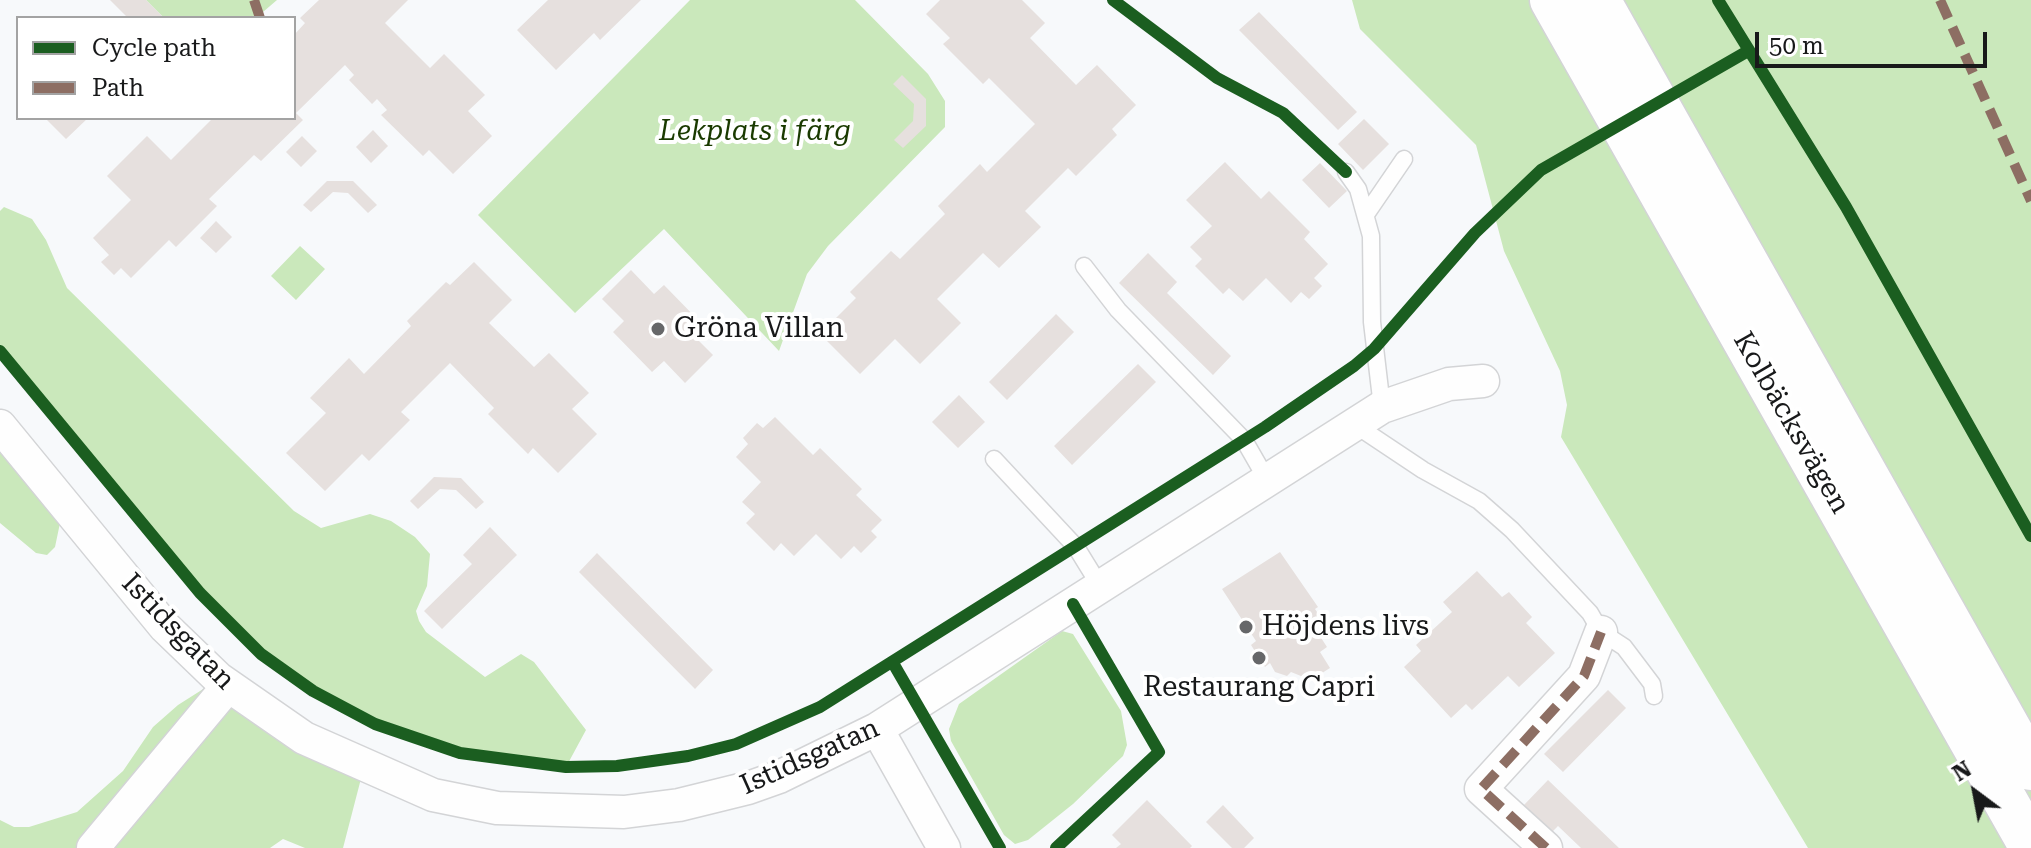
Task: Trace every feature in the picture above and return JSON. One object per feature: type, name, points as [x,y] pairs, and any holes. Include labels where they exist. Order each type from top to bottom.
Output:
[{"type":"highway","name":"Kolbäcksvägen","points":[[1552,0],[2031,846]]},
{"type":"highway","name":"Kolbäcksvägen","points":[[1598,0],[2031,768]]},
{"type":"street","name":"Istidsgatan","points":[[0,426],[165,627],[228,686],[304,738],[433,795],[497,808],[624,812],[679,805],[779,777],[877,729],[1382,407],[1449,384],[1483,381]]},
{"type":"street","points":[[1546,848],[1481,789],[1584,676],[1601,632]]},
{"type":"street","points":[[93,848],[228,686]]},
{"type":"street","points":[[877,729],[944,848]]},
{"type":"lane","points":[[1367,213],[1404,159]]},
{"type":"lane","points":[[1346,172],[1358,189],[1371,236],[1374,349],[1382,407]]},
{"type":"lane","points":[[1084,266],[1118,310],[1244,440],[1267,480]]},
{"type":"lane","points":[[1354,424],[1494,514],[1576,597],[1601,632],[1624,647],[1652,684],[1654,696]]},
{"type":"lane","points":[[994,459],[1076,547],[1100,586]]},
{"type":"green space","points":[[146,0],[277,0],[258,16],[162,16]]},
{"type":"green space","name":"Lekplats i färg","points":[[690,0],[855,0],[928,74],[945,101],[945,127],[828,246],[807,274],[779,351],[664,229],[575,313],[478,215]]},
{"type":"green space","points":[[1352,0],[2031,0],[2031,848],[1808,848],[1561,437],[1567,405],[1560,371],[1504,251],[1476,145],[1360,29]]},
{"type":"green space","points":[[4,207],[32,219],[46,240],[67,288],[294,511],[321,528],[370,514],[391,521],[415,537],[430,554],[427,586],[416,611],[426,632],[485,677],[521,654],[534,662],[586,730],[566,767],[460,753],[395,733],[313,691],[261,654],[241,635],[180,570],[0,351],[0,211]]},
{"type":"green space","points":[[300,246],[325,269],[296,300],[271,276]]},
{"type":"green space","points":[[0,426],[64,504],[55,547],[47,555],[36,553],[0,523]]},
{"type":"green space","points":[[1062,631],[1073,634],[1121,711],[1127,745],[1123,756],[1073,804],[1028,840],[1015,844],[1004,835],[951,741],[949,729],[959,704]]},
{"type":"green space","points":[[219,679],[364,767],[343,848],[305,848],[283,839],[270,848],[0,848],[0,820],[14,827],[29,827],[77,812],[123,771],[153,727],[178,705]]},
{"type":"building","points":[[110,0],[146,0],[162,16],[126,16]]},
{"type":"building","points":[[319,0],[408,0],[385,23],[430,68],[444,54],[485,95],[468,111],[492,136],[453,174],[429,150],[423,156],[381,115],[387,110],[377,99],[372,104],[349,80],[354,75],[345,65],[296,113],[296,33],[305,23],[300,18]]},
{"type":"building","points":[[548,0],[641,0],[600,40],[594,33],[556,70],[517,30]]},
{"type":"building","points":[[940,0],[1022,0],[1045,23],[1030,38],[1076,85],[1097,65],[1136,105],[1112,129],[1117,135],[1076,176],[1068,168],[1025,211],[1041,227],[999,268],[983,253],[937,299],[961,323],[920,364],[895,339],[860,374],[820,334],[856,298],[850,292],[891,251],[900,259],[945,214],[938,206],[980,164],[987,172],[1035,124],[989,78],[983,84],[943,44],[950,38],[926,14]]},
{"type":"building","points":[[1259,12],[1357,112],[1338,130],[1239,30]]},
{"type":"building","points":[[902,75],[926,99],[926,126],[903,148],[894,140],[913,121],[914,104],[893,84]]},
{"type":"building","points":[[296,113],[303,120],[261,161],[254,155],[209,199],[217,206],[176,247],[169,240],[131,278],[121,268],[114,275],[101,262],[109,255],[93,238],[131,200],[107,176],[147,136],[171,160],[211,120],[296,120]]},
{"type":"building","points":[[1364,119],[1389,144],[1363,170],[1338,144]]},
{"type":"building","points":[[47,120],[86,120],[66,139]]},
{"type":"building","points":[[373,130],[388,146],[371,163],[356,147]]},
{"type":"building","points":[[302,136],[317,151],[301,167],[286,152]]},
{"type":"building","points":[[1225,162],[1261,199],[1269,191],[1310,232],[1304,239],[1328,264],[1314,278],[1322,286],[1309,299],[1301,292],[1291,303],[1266,278],[1243,301],[1229,288],[1223,294],[1195,266],[1202,259],[1190,247],[1212,226],[1186,200]]},
{"type":"building","points":[[1320,163],[1347,191],[1329,208],[1302,180]]},
{"type":"building","points":[[327,181],[353,181],[377,205],[368,213],[348,193],[333,192],[311,212],[303,205]]},
{"type":"building","points":[[216,221],[232,237],[216,253],[200,238]]},
{"type":"building","points":[[1148,253],[1177,282],[1167,293],[1231,356],[1213,375],[1119,283]]},
{"type":"building","points":[[474,262],[512,300],[489,323],[534,367],[549,353],[589,393],[572,409],[597,434],[558,473],[533,448],[528,454],[488,414],[494,408],[450,363],[401,412],[410,420],[369,461],[362,454],[325,491],[286,453],[326,413],[310,398],[349,358],[364,374],[411,326],[407,321],[446,282],[450,285]]},
{"type":"building","name":"Gröna Villan","points":[[631,270],[654,294],[664,285],[703,325],[693,335],[713,355],[685,383],[664,361],[652,372],[613,332],[624,321],[602,299]]},
{"type":"building","points":[[1056,314],[1074,332],[1007,400],[989,382]]},
{"type":"building","points":[[1138,364],[1156,382],[1072,465],[1054,446]]},
{"type":"building","points":[[959,395],[985,422],[958,448],[932,422]]},
{"type":"building","points":[[775,417],[813,455],[820,448],[862,489],[856,495],[882,520],[871,531],[877,537],[861,553],[854,546],[841,559],[816,534],[794,556],[781,543],[774,551],[746,523],[755,514],[742,502],[761,482],[736,457],[748,444],[743,438],[757,423],[763,428]]},
{"type":"building","points":[[434,477],[461,478],[484,502],[476,509],[456,490],[440,489],[418,509],[410,501]]},
{"type":"building","points":[[490,527],[517,555],[442,629],[424,611],[472,564],[463,555]]},
{"type":"building","points":[[1280,552],[1318,607],[1315,609],[1323,621],[1314,627],[1327,647],[1320,652],[1330,668],[1311,680],[1291,672],[1287,676],[1275,672],[1270,663],[1265,667],[1251,645],[1256,641],[1222,589]]},
{"type":"building","points":[[597,553],[713,670],[695,689],[579,572]]},
{"type":"building","points":[[1477,571],[1502,597],[1509,592],[1532,617],[1526,623],[1555,653],[1519,687],[1508,676],[1472,710],[1466,704],[1451,718],[1404,667],[1421,651],[1416,645],[1452,612],[1443,602]]},
{"type":"building","points":[[1608,690],[1626,708],[1563,772],[1544,754]]},
{"type":"building","points":[[1548,780],[1619,848],[1581,848],[1558,826],[1551,833],[1523,806]]},
{"type":"building","points":[[1147,800],[1192,846],[1190,848],[1116,848],[1121,844],[1112,835]]},
{"type":"building","points":[[1223,805],[1254,838],[1244,848],[1232,848],[1206,822]]},
{"type":"marked path","points":[[254,0],[259,16]]},
{"type":"marked path","points":[[1940,0],[2031,201]]},
{"type":"marked path","points":[[1546,848],[1481,789],[1584,676],[1601,632]]},
{"type":"cycle path","points":[[1113,0],[1217,78],[1283,113],[1346,172]]},
{"type":"cycle path","points":[[1718,0],[1846,207],[2031,536]]},
{"type":"cycle path","points":[[0,351],[200,593],[261,654],[313,691],[375,724],[460,753],[566,767],[617,766],[688,756],[736,744],[820,707],[1265,427],[1374,349],[1475,233],[1541,170],[1748,51]]},
{"type":"cycle path","points":[[1056,848],[1159,752],[1073,604]]},
{"type":"cycle path","points":[[893,663],[1000,848]]},
{"type":"place","name":"Gröna Villan","points":[[658,329]]},
{"type":"place","name":"Höjdens livs","points":[[1246,627]]},
{"type":"place","name":"Restaurang Capri","points":[[1259,658]]}]
